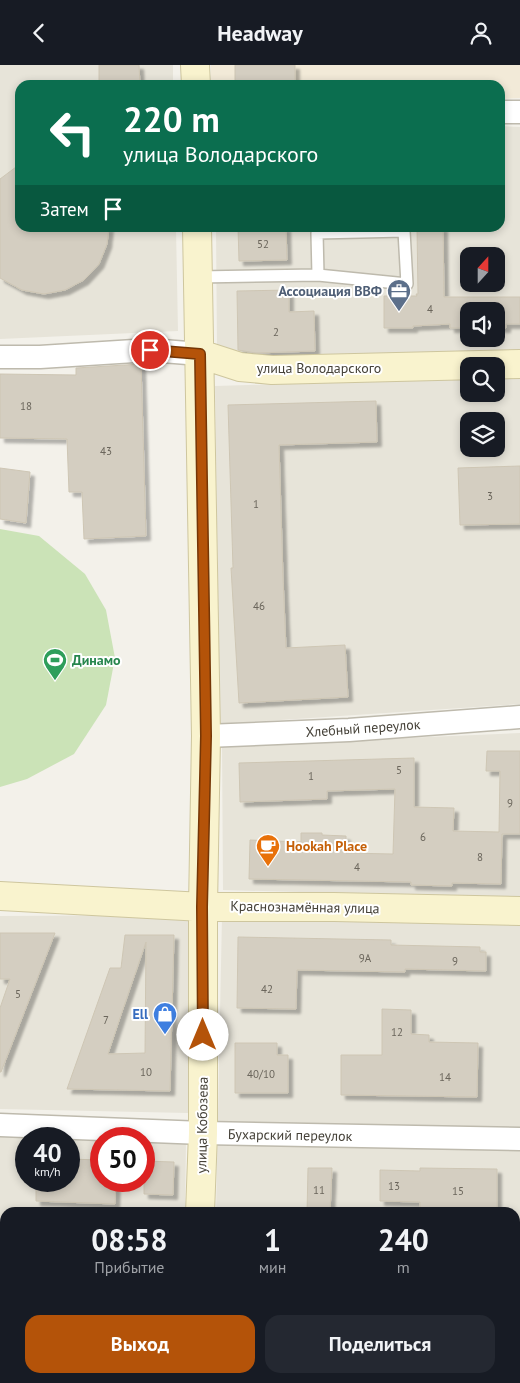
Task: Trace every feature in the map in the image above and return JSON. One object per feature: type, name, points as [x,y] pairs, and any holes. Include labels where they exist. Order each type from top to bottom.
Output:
[{"type":"main road","points":[[195,65],[196,80]]},
{"type":"main road","name":"улица Кобозева","points":[[197,232],[206,736],[202,907],[203,1133],[200,1207]]},
{"type":"main road","name":"улица Володарского","points":[[200,354],[240,367],[272,370],[520,364]]},
{"type":"main road","name":"Краснознамённая улица","points":[[0,896],[202,907],[334,907],[520,911]]},
{"type":"street","points":[[505,111],[520,112]]},
{"type":"street","name":"улица Володарского","points":[[0,357],[40,357],[150,350],[200,354]]},
{"type":"street","name":"Хлебный переулок","points":[[206,736],[349,730],[520,717]]},
{"type":"street","name":"Бухарский переулок","points":[[0,1125],[203,1133],[520,1139]]},
{"type":"lane","points":[[318,275],[317,233],[360,232]]},
{"type":"lane","points":[[198,277],[318,275],[407,284],[404,232]]},
{"type":"shaded area","points":[[0,65],[173,65],[173,80],[15,80],[15,232],[176,232],[178,331],[0,339]]},
{"type":"shaded area","points":[[211,65],[520,65],[520,98],[505,99],[505,80],[211,80]]},
{"type":"shaded area","points":[[505,126],[520,127],[520,350],[243,361],[217,349],[216,232],[505,232]]},
{"type":"shaded area","points":[[520,377],[520,704],[220,724],[215,386],[460,379],[460,402],[505,402],[505,378]]},
{"type":"shaded area","points":[[520,733],[520,898],[223,890],[222,746]]},
{"type":"shaded area","points":[[191,915],[188,1113],[0,1109],[0,916]]},
{"type":"shaded area","points":[[222,916],[520,924],[520,1207],[216,1207]]},
{"type":"shaded area","points":[[0,1135],[15,1136],[15,1192],[80,1192],[80,1138],[90,1139],[90,1192],[155,1192],[155,1141],[186,1142],[185,1207],[0,1207]]},
{"type":"green space","name":"Динамо","points":[[0,529],[39,536],[85,574],[106,610],[115,658],[106,705],[74,754],[27,779],[0,787]]},
{"type":"building","points":[[99,65],[139,65],[140,80],[99,80]]},
{"type":"building","points":[[235,65],[295,65],[295,80],[235,80]]},
{"type":"building","points":[[15,168],[15,232],[108,232],[107,244],[99,264],[84,280],[65,290],[44,294],[22,290],[0,278],[0,179]]},
{"type":"building","points":[[238,232],[286,232],[287,260],[239,261]]},
{"type":"building","points":[[417,232],[443,232],[444,297],[520,297],[520,324],[506,324],[505,328],[505,302],[460,302],[460,328],[450,328],[450,324],[413,326],[413,328],[384,328],[384,296],[417,296],[416,294],[418,294]]},
{"type":"building","points":[[289,290],[289,312],[314,311],[315,351],[256,353],[238,350],[237,291]]},
{"type":"building","points":[[141,364],[146,536],[84,539],[82,492],[69,492],[67,439],[0,438],[0,374],[76,375],[76,368]]},
{"type":"building","points":[[376,401],[377,442],[279,445],[286,648],[345,645],[348,697],[239,703],[231,568],[233,568],[228,405]]},
{"type":"building","points":[[520,466],[520,524],[460,525],[458,468]]},
{"type":"building","points":[[0,468],[30,472],[26,523],[0,519]]},
{"type":"building","points":[[487,751],[520,751],[520,834],[502,834],[501,884],[452,883],[452,886],[411,885],[411,882],[249,879],[250,840],[301,842],[301,833],[322,833],[322,835],[346,836],[346,853],[393,854],[395,789],[327,791],[327,799],[240,802],[239,763],[414,758],[414,807],[454,808],[453,831],[499,832],[500,771],[486,771]]},
{"type":"building","points":[[0,933],[55,933],[1,1072],[0,1008],[10,979],[0,979]]},
{"type":"building","points":[[125,935],[174,935],[170,1091],[67,1089],[110,968],[121,968]],"holes":[[[146,942],[145,1053],[108,1054]]]},
{"type":"building","points":[[238,937],[391,940],[391,945],[480,947],[480,952],[486,952],[486,971],[405,969],[405,972],[297,970],[296,1009],[237,1008]]},
{"type":"building","points":[[382,1009],[411,1010],[411,1034],[429,1035],[429,1042],[478,1043],[477,1097],[341,1095],[341,1055],[382,1055]]},
{"type":"building","points":[[235,1043],[277,1043],[277,1055],[288,1055],[288,1093],[235,1093]]},
{"type":"building","points":[[80,1159],[90,1160],[90,1192],[116,1192],[115,1204],[36,1201],[36,1192],[80,1192]]},
{"type":"building","points":[[155,1161],[174,1162],[173,1195],[144,1194],[144,1192],[155,1192]]},
{"type":"building","points":[[308,1168],[332,1168],[330,1207],[307,1207]]},
{"type":"building","points":[[420,1168],[497,1169],[497,1207],[420,1207],[420,1202],[380,1201],[380,1170],[420,1171]]},
{"type":"place","name":"Ассоциация ВВФ","points":[[399,312]]},
{"type":"place","name":"Динамо","points":[[55,681]]},
{"type":"place","name":"Hookah Place","points":[[268,867]]},
{"type":"place","name":"Ell","points":[[165,1035]]},
{"type":"route","points":[[150,350],[200,354],[206,736],[202,907],[203,1035]]}]
